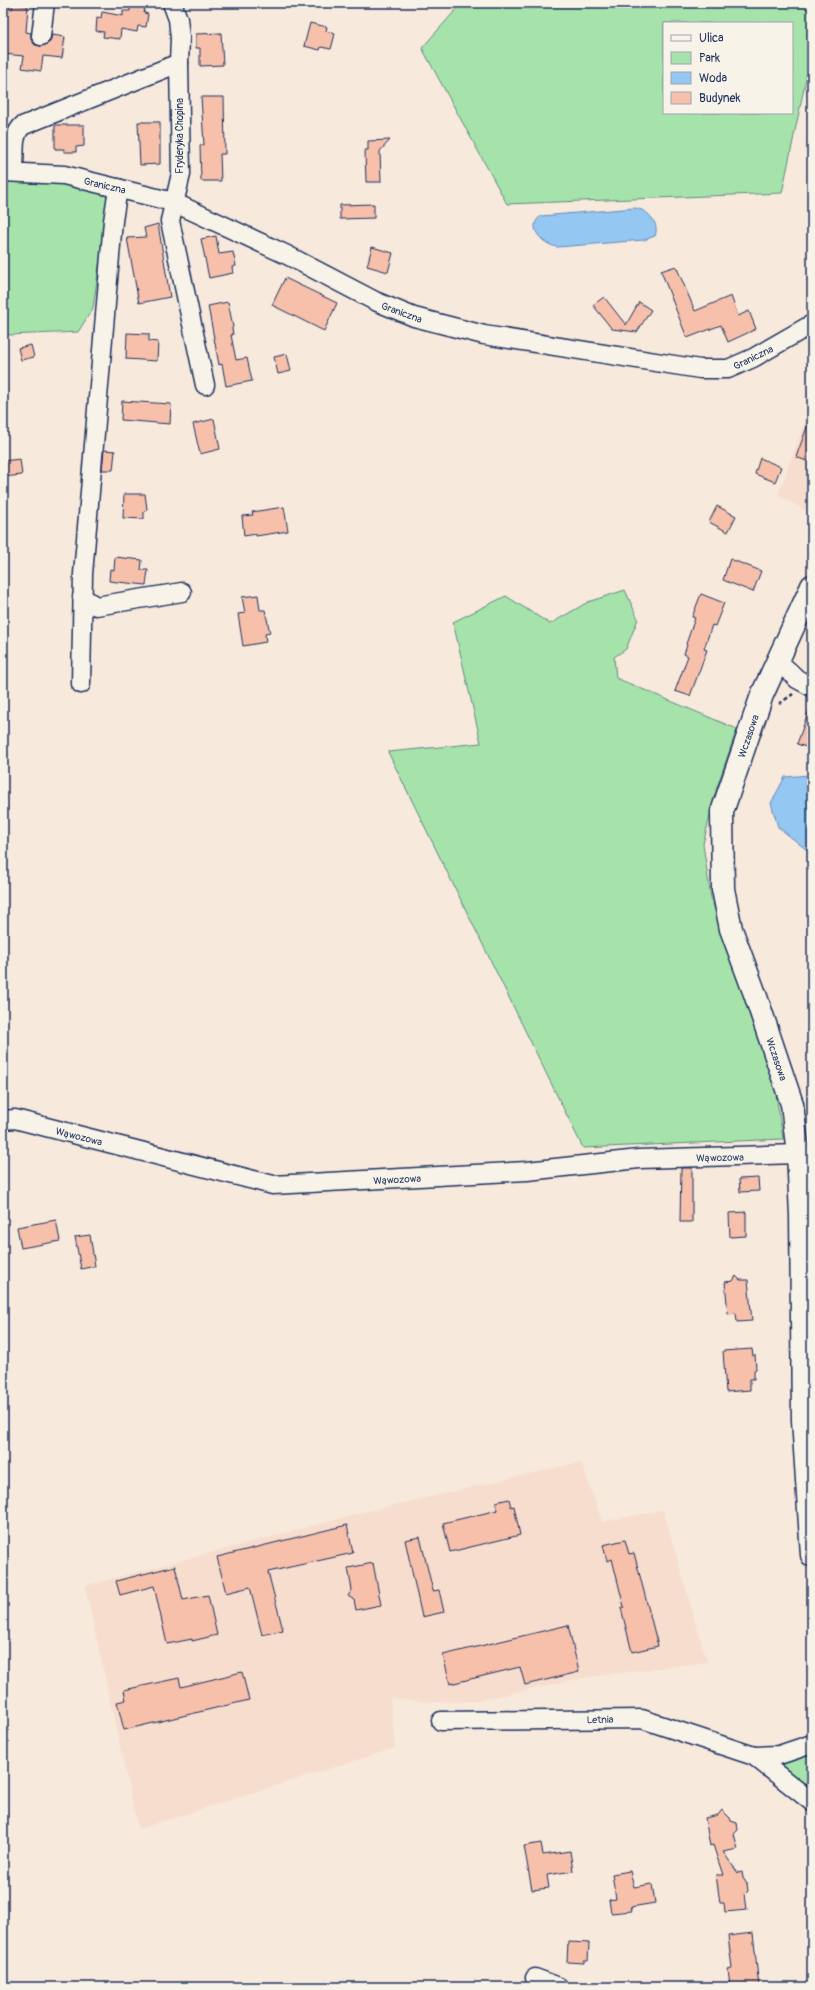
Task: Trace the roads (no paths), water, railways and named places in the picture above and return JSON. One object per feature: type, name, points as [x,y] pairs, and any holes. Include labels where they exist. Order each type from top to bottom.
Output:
[{"type":"street","points":[[41,36],[45,3]]},
{"type":"street","name":"Fryderyka Chopina","points":[[172,3],[178,19],[180,38],[181,174],[173,202],[170,221],[205,385]]},
{"type":"street","points":[[8,172],[15,163],[15,138],[22,126],[179,63]]},
{"type":"street","name":"Graniczna","points":[[8,172],[64,176],[173,202],[287,255],[375,301],[414,318],[484,336],[700,369],[728,369],[753,358],[812,324]]},
{"type":"street","points":[[81,684],[83,574],[113,221],[118,188]]},
{"type":"street","name":"Wczasowa","points":[[812,586],[762,695],[722,812],[723,889],[731,929],[755,994],[792,1104],[798,1154],[801,1215],[803,1420],[812,1555]]},
{"type":"street","points":[[82,597],[96,606],[182,592]]},
{"type":"street","points":[[778,661],[798,679],[812,687]]},
{"type":"street","name":"Wąwozowa","points":[[3,1120],[15,1119],[273,1185],[526,1171],[639,1159],[798,1154]]},
{"type":"street","name":"Letnia","points":[[440,1721],[642,1719],[754,1756],[812,1802]]},
{"type":"street","name":"Letnia","points":[[754,1756],[779,1755],[812,1744]]},
{"type":"street","points":[[535,1978],[559,1987]]},
{"type":"water","points":[[620,3],[661,3],[645,6],[629,6]]},
{"type":"water","points":[[635,208],[644,211],[652,218],[656,226],[655,236],[644,240],[558,247],[542,240],[538,235],[535,225],[541,216]]},
{"type":"water","points":[[809,775],[812,778],[812,854],[778,827],[771,803],[785,777]]}]
